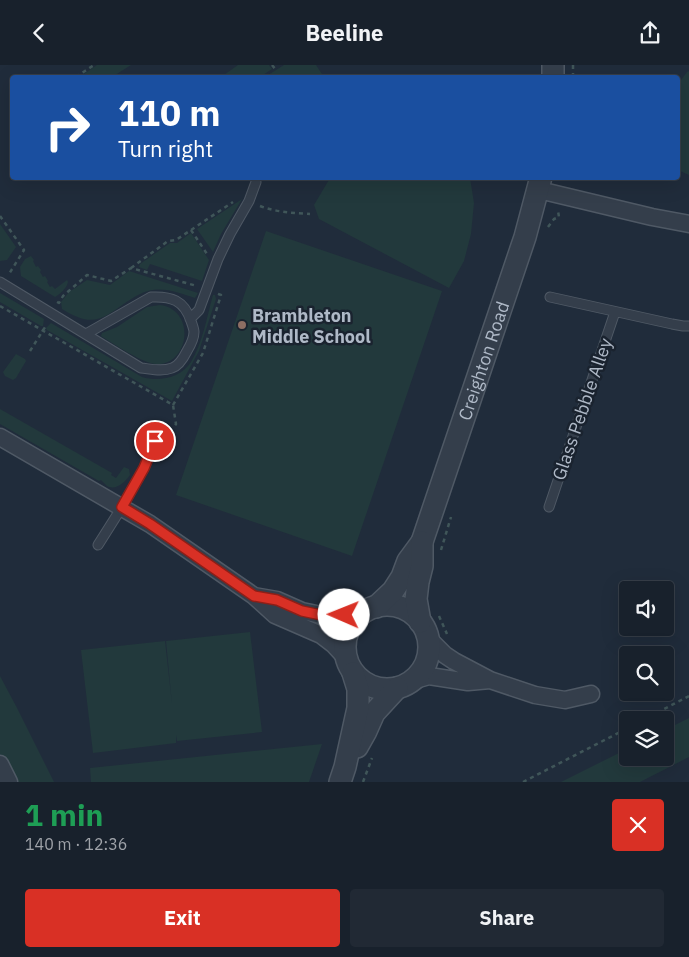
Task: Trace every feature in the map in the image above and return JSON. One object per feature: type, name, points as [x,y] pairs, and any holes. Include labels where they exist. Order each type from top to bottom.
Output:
[{"type":"street","points":[[540,184],[563,196],[689,224]]},
{"type":"street","name":"Creighton Road","points":[[343,774],[358,708],[358,689],[349,665],[345,645],[347,633],[353,623],[393,591],[402,577],[408,561],[422,542],[525,237],[540,184]]},
{"type":"street","points":[[0,437],[150,524],[254,596],[275,615],[320,635],[334,645],[362,681],[373,687],[385,689],[404,685],[429,676],[468,682],[490,680]]},
{"type":"street","name":"Creighton Road","points":[[343,774],[374,713],[420,673],[426,661],[429,649],[428,624],[416,599],[422,566],[422,542]]},
{"type":"street","points":[[254,596],[277,600],[302,611],[326,616],[389,605],[401,608],[428,624],[449,658],[490,680],[535,695],[565,700],[592,694]]},
{"type":"street","points":[[0,764],[9,782]]},
{"type":"lane","points":[[190,319],[200,310],[216,266],[230,235],[249,201],[256,182]]},
{"type":"lane","points":[[0,282],[141,368],[158,371],[173,368],[183,359],[194,332],[186,309],[176,301],[163,297],[151,297],[86,334]]},
{"type":"lane","points":[[550,297],[683,327],[689,326]]},
{"type":"lane","name":"Glass Pebble Alley","points":[[549,507],[614,311]]},
{"type":"lane","points":[[98,545],[144,468],[161,428]]},
{"type":"path","points":[[79,75],[94,65]]},
{"type":"path","points":[[272,65],[276,70]]},
{"type":"path","points":[[131,268],[168,241],[176,240],[242,196],[268,209],[287,213],[310,214]]},
{"type":"path","points":[[547,230],[554,219],[559,217],[558,210],[563,196]]},
{"type":"path","points":[[0,216],[24,250],[9,274]]},
{"type":"path","points":[[191,230],[216,266]]},
{"type":"path","points":[[30,351],[59,303]]},
{"type":"path","points":[[0,305],[173,405],[176,423],[172,431]]},
{"type":"path","points":[[439,557],[453,511]]},
{"type":"path","points":[[428,624],[444,629],[449,637]]},
{"type":"path","points":[[660,711],[689,696]]},
{"type":"path","points":[[523,782],[619,733]]},
{"type":"path","points":[[363,782],[373,754]]},
{"type":"green space","points":[[97,65],[131,65],[115,75],[82,75]]},
{"type":"green space","points":[[238,65],[269,65],[272,69],[263,75],[224,75]]},
{"type":"green space","points":[[284,65],[316,65],[323,75],[268,75]]},
{"type":"green space","points":[[689,71],[689,175],[680,171],[680,81]]},
{"type":"green space","points":[[329,180],[470,180],[474,203],[471,234],[464,261],[449,288],[319,219],[314,205]]},
{"type":"green space","points":[[242,199],[221,234],[213,252],[197,229]]},
{"type":"green space","points":[[0,224],[16,247],[7,260],[0,261]]},
{"type":"green space","points":[[266,231],[442,291],[352,556],[176,495]]},
{"type":"green space","points":[[191,233],[209,260],[202,281],[150,264],[147,270],[139,267],[140,264],[170,243],[177,243]]},
{"type":"green space","points":[[31,256],[50,287],[52,286],[55,289],[67,280],[65,289],[61,293],[55,297],[21,276],[20,267],[25,259]]},
{"type":"green space","points":[[129,271],[198,293],[195,298],[169,291],[150,291],[137,296],[103,317],[89,320],[62,309],[61,302],[69,292],[87,280],[110,285]]},
{"type":"green space","points":[[0,293],[44,319],[43,326],[0,302]]},
{"type":"green space","points":[[213,295],[215,295],[216,299],[199,351],[172,401],[46,328],[51,323],[142,377],[162,379],[182,372],[191,362],[202,338]]},
{"type":"green space","points":[[160,305],[172,309],[180,317],[184,326],[182,348],[176,356],[167,362],[156,364],[144,361],[101,336],[102,333],[117,327],[147,307]]},
{"type":"green space","points":[[16,354],[26,361],[13,380],[5,376],[3,372]]},
{"type":"green space","points":[[0,409],[112,473],[111,475],[116,478],[124,467],[129,469],[130,475],[117,487],[107,486],[101,480],[99,481],[0,424]]},
{"type":"green space","points":[[250,632],[262,732],[177,741],[176,735],[176,743],[93,753],[81,650],[165,641],[172,704],[166,641]]},
{"type":"green space","points":[[0,676],[16,706],[54,782],[0,782]]},
{"type":"green space","points":[[689,718],[689,757],[674,765],[674,726]]},
{"type":"green space","points":[[322,744],[309,782],[91,782],[90,768]]},
{"type":"green space","points":[[619,753],[619,766],[671,766],[640,782],[561,782]]},
{"type":"place","name":"Brambleton Middle School","points":[[242,325]]},
{"type":"route","points":[[155,441],[144,468],[122,507],[150,524],[254,596],[277,600],[302,611],[326,616],[344,615]]}]
